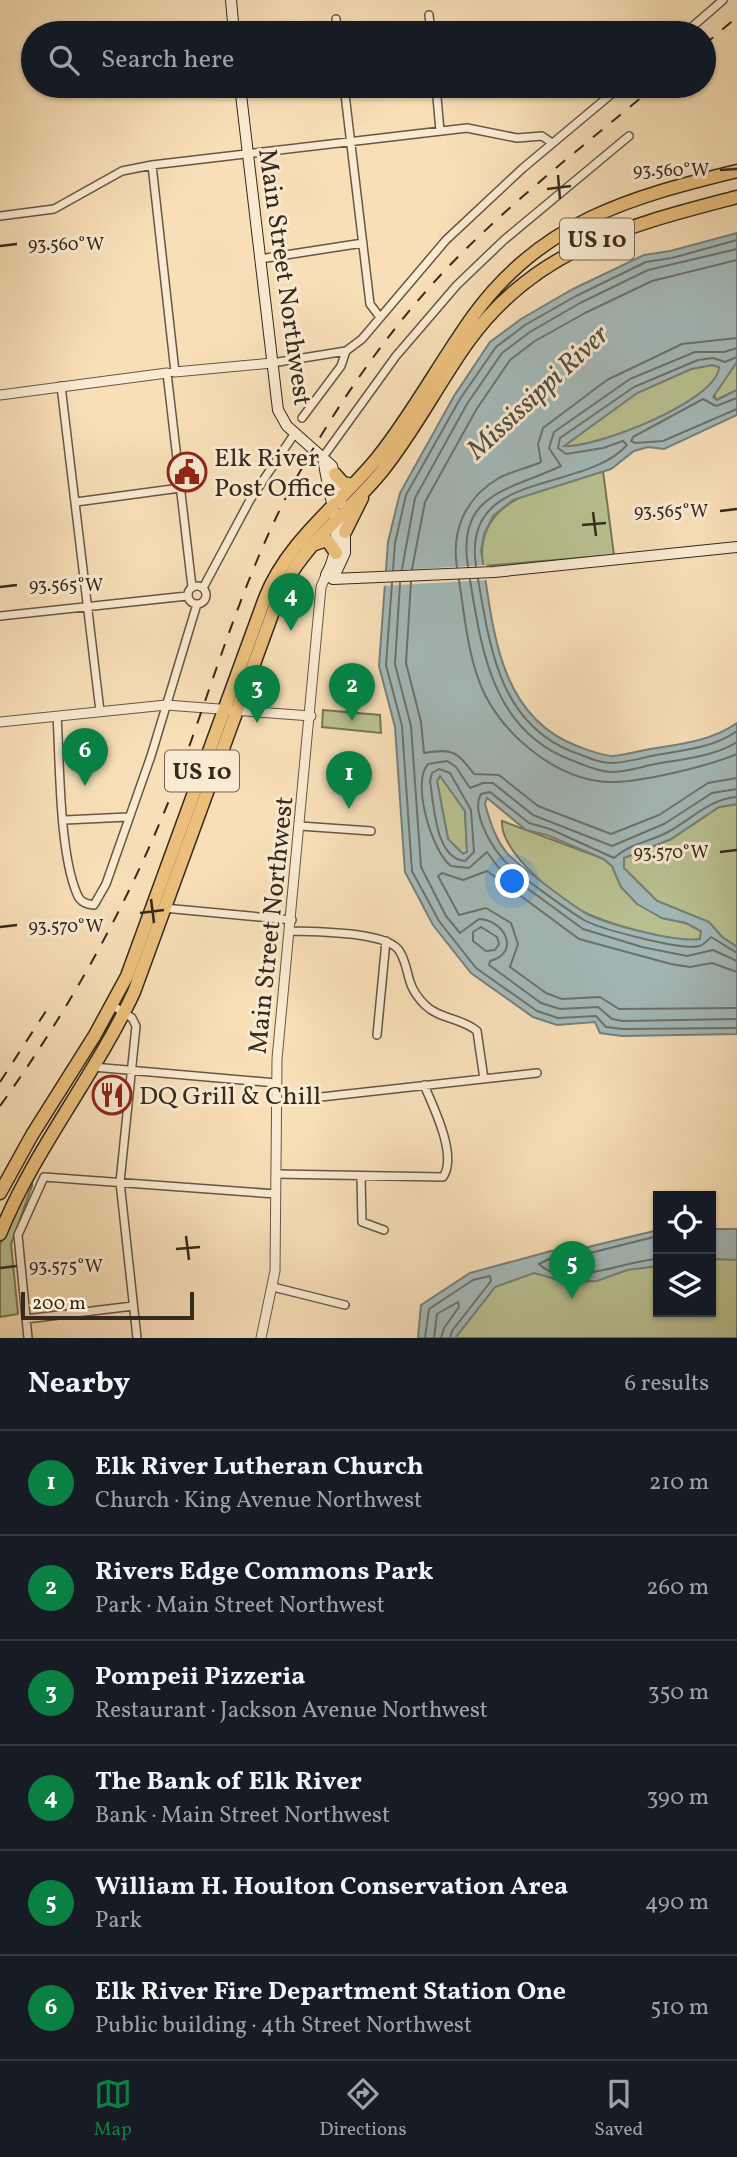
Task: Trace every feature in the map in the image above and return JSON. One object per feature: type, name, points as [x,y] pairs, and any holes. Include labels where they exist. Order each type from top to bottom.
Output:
[{"type":"highway","name":"US 10","points":[[358,489],[482,305],[532,253],[568,228],[603,210],[638,197],[737,171]]},
{"type":"highway","name":"US 10","points":[[230,711],[279,594],[308,547],[338,509],[401,446],[470,340],[498,306],[563,256],[609,234],[737,197]]},
{"type":"highway","points":[[335,474],[343,483],[358,489],[345,532]]},
{"type":"highway","name":"US 10","points":[[0,1234],[37,1157],[124,1013],[275,578],[300,539],[338,509]]},
{"type":"highway","points":[[308,547],[323,539],[330,542],[339,558]]},
{"type":"highway","name":"US 10","points":[[0,1193],[28,1142],[113,1005],[160,906]]},
{"type":"main road","points":[[231,0],[233,21]]},
{"type":"main road","name":"Main Street Northwest","points":[[241,98],[278,410],[295,433],[323,457],[335,474],[339,558]]},
{"type":"main road","name":"Main Street Northwest","points":[[323,457],[345,532],[339,558],[330,577]]},
{"type":"main road","points":[[330,577],[494,572],[737,547]]},
{"type":"main road","points":[[339,558],[350,578]]},
{"type":"street","points":[[699,21],[723,0]]},
{"type":"street","points":[[429,15],[430,21]]},
{"type":"street","points":[[346,98],[370,304],[379,316]]},
{"type":"street","points":[[437,98],[440,131]]},
{"type":"street","points":[[0,395],[171,372],[272,363],[346,351],[362,339],[446,240],[552,143],[606,98]]},
{"type":"street","points":[[0,216],[54,209],[122,171],[152,165],[440,131],[477,129],[517,138],[542,136],[552,143]]},
{"type":"street","points":[[323,457],[396,356],[457,285],[504,240],[629,136]]},
{"type":"street","points":[[152,165],[180,488],[192,587],[187,596]]},
{"type":"street","points":[[260,258],[363,243]]},
{"type":"street","points":[[302,418],[341,366],[346,351]]},
{"type":"street","points":[[61,386],[100,711]]},
{"type":"street","points":[[57,716],[65,820],[77,896],[82,902],[94,905],[106,884],[197,604],[204,600],[203,588],[253,495],[295,433]]},
{"type":"street","points":[[76,502],[180,488]]},
{"type":"street","name":"Main Street Northwest","points":[[261,1338],[273,1287],[276,1083],[321,587],[330,577]]},
{"type":"street","points":[[192,587],[203,588]]},
{"type":"street","points":[[187,596],[191,602],[197,604]]},
{"type":"street","points":[[0,616],[187,596]]},
{"type":"street","points":[[0,722],[166,705],[311,716]]},
{"type":"street","points":[[65,820],[128,817]]},
{"type":"street","points":[[300,826],[371,831]]},
{"type":"street","points":[[160,906],[292,920]]},
{"type":"street","points":[[291,931],[336,933],[386,942],[400,951],[413,991],[426,1006],[477,1031],[484,1079]]},
{"type":"street","points":[[377,1035],[386,942]]},
{"type":"street","points":[[113,1005],[136,1026],[120,1182],[137,1338]]},
{"type":"street","points":[[93,1067],[276,1083]]},
{"type":"street","points":[[276,1102],[537,1073]]},
{"type":"street","points":[[276,1174],[445,1176],[443,1128],[424,1085]]},
{"type":"street","points":[[361,1176],[362,1222],[384,1230]]},
{"type":"street","points":[[28,1338],[18,1235],[44,1177],[275,1194]]},
{"type":"street","points":[[273,1287],[345,1305]]},
{"type":"street","points":[[26,1319],[133,1306]]},
{"type":"green space","points":[[737,362],[737,390],[716,400],[714,393]]},
{"type":"green space","points":[[712,365],[720,367],[714,381],[677,408],[626,431],[579,445],[564,446],[637,393],[691,369]]},
{"type":"green space","points":[[603,471],[614,555],[483,566],[483,542],[490,523],[503,509],[540,489]]},
{"type":"green space","points":[[323,710],[380,715],[381,733],[322,727]]},
{"type":"green space","points":[[441,775],[465,811],[467,852],[463,854],[448,839],[437,781]]},
{"type":"green space","points":[[737,804],[737,947],[722,937],[709,922],[657,901],[624,868],[624,858],[671,839],[719,807]]},
{"type":"green space","points":[[502,821],[604,859],[612,866],[621,887],[662,918],[686,923],[701,931],[700,939],[689,940],[645,933],[578,909],[550,889],[522,862],[504,834]]},
{"type":"green space","points":[[29,1180],[32,1181],[32,1186],[11,1244],[18,1314],[0,1317],[0,1244]]},
{"type":"green space","points":[[737,1243],[737,1338],[455,1338],[495,1287],[532,1261],[653,1250],[653,1317],[716,1317],[716,1245]]},
{"type":"water","name":"Mississippi River","points":[[737,233],[737,362],[713,397],[717,400],[737,390],[737,415],[664,449],[648,447],[634,451],[611,469],[513,500],[493,516],[484,534],[481,550],[495,636],[503,664],[514,690],[530,713],[550,732],[577,746],[613,756],[695,741],[717,734],[737,723],[737,804],[719,807],[671,839],[624,858],[624,868],[657,901],[709,922],[722,937],[737,947],[737,1034],[622,1036],[600,1033],[595,1022],[557,1025],[533,1017],[471,973],[433,925],[405,872],[395,727],[379,666],[388,542],[400,493],[454,396],[490,342],[521,319],[573,289],[644,255]],"holes":[[[712,365],[719,367],[713,380],[699,394],[677,408],[601,440],[564,446],[637,393],[691,369]],[[440,776],[465,811],[467,852],[463,854],[448,839],[437,781]],[[487,798],[526,830],[547,835],[604,859],[612,866],[621,887],[637,904],[662,918],[686,923],[701,931],[700,939],[690,940],[644,932],[589,915],[560,896],[507,853],[496,836],[485,804]]]},
{"type":"water","points":[[716,1229],[737,1229],[737,1260],[716,1259]]},
{"type":"water","points":[[653,1231],[653,1267],[627,1270],[597,1281],[566,1282],[534,1273],[495,1287],[455,1338],[418,1338],[421,1305],[470,1273],[551,1251],[584,1248]]},
{"type":"pier","points":[[487,565],[489,580],[381,586],[382,571]]},
{"type":"railway","points":[[716,35],[737,17]]},
{"type":"railway","points":[[0,1106],[52,1029],[121,907],[177,780],[262,548],[298,475],[331,419],[387,339],[450,265],[524,195],[641,98]]},
{"type":"railway","points":[[0,1082],[46,1011]]},
{"type":"place","name":"Elk River Post Office","points":[[187,472]]},
{"type":"place","name":"The Bank of Elk River","points":[[291,631]]},
{"type":"place","name":"Rivers Edge Commons Park","points":[[352,721]]},
{"type":"place","name":"Pompeii Pizzeria","points":[[257,723]]},
{"type":"place","name":"Elk River Fire Department Station One","points":[[85,786]]},
{"type":"place","name":"Elk River Lutheran Church","points":[[349,809]]},
{"type":"place","name":"DQ Grill & Chill","points":[[112,1095]]},
{"type":"place","name":"William H. Houlton Conservation Area","points":[[572,1299]]}]
